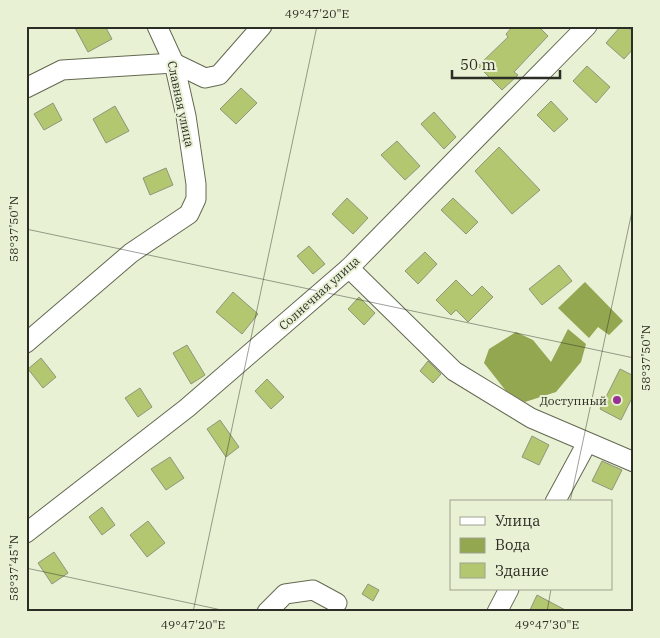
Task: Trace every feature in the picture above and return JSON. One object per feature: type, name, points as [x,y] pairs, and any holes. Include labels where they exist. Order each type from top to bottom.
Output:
[{"type":"street","name":"Славная улица","points":[[26,343],[130,253],[189,214],[196,199],[196,184],[186,116],[174,63],[157,26]]},
{"type":"street","points":[[26,88],[62,70],[174,63],[205,78],[218,75],[262,26]]},
{"type":"street","name":"Солнечная улица","points":[[26,533],[187,408],[349,268],[587,26]]},
{"type":"street","points":[[349,268],[454,371],[531,418],[634,462]]},
{"type":"street","points":[[556,500],[587,442]]},
{"type":"street","points":[[267,612],[285,594],[313,590],[337,603]]},
{"type":"street","points":[[497,612],[508,590]]},
{"type":"water","points":[[585,282],[623,321],[609,335],[598,327],[589,338],[558,308]]},
{"type":"water","points":[[568,329],[586,344],[581,362],[556,392],[525,402],[506,391],[484,363],[489,349],[516,332],[533,340],[551,362]]},
{"type":"building","points":[[74,26],[105,26],[112,39],[88,52]]},
{"type":"building","points":[[513,26],[538,26],[548,36],[514,72],[518,75],[502,90],[478,66],[508,37],[506,34]]},
{"type":"building","points":[[621,26],[626,26],[634,33],[634,48],[624,59],[606,43]]},
{"type":"building","points":[[587,66],[610,87],[596,103],[573,81]]},
{"type":"building","points":[[241,88],[257,103],[236,124],[220,109]]},
{"type":"building","points":[[551,101],[568,119],[554,132],[537,115]]},
{"type":"building","points":[[53,103],[62,120],[44,130],[34,114]]},
{"type":"building","points":[[115,106],[129,131],[106,143],[93,119]]},
{"type":"building","points":[[434,112],[456,137],[444,149],[421,124]]},
{"type":"building","points":[[397,141],[420,166],[405,180],[381,155]]},
{"type":"building","points":[[499,147],[540,190],[512,214],[475,171]]},
{"type":"building","points":[[166,168],[173,185],[150,195],[143,178]]},
{"type":"building","points":[[347,198],[368,218],[353,234],[332,214]]},
{"type":"building","points":[[453,198],[478,222],[466,234],[441,210]]},
{"type":"building","points":[[309,246],[325,264],[313,274],[297,256]]},
{"type":"building","points":[[425,252],[437,264],[418,284],[405,271]]},
{"type":"building","points":[[559,265],[572,281],[542,305],[529,289]]},
{"type":"building","points":[[456,280],[472,296],[482,286],[493,297],[468,322],[456,310],[451,315],[436,300]]},
{"type":"building","points":[[233,292],[258,314],[242,334],[216,312]]},
{"type":"building","points":[[359,297],[375,313],[364,325],[348,309]]},
{"type":"building","points":[[187,345],[205,375],[191,384],[173,353]]},
{"type":"building","points":[[41,358],[56,377],[43,388],[28,369]]},
{"type":"building","points":[[428,361],[441,374],[433,383],[420,371]]},
{"type":"building","points":[[620,369],[634,376],[634,394],[621,420],[600,409]]},
{"type":"building","points":[[267,379],[284,397],[271,409],[255,391]]},
{"type":"building","points":[[140,388],[152,407],[138,417],[125,398]]},
{"type":"building","points":[[220,420],[239,447],[226,457],[207,429]]},
{"type":"building","points":[[532,436],[549,445],[539,465],[522,457]]},
{"type":"building","points":[[170,457],[184,478],[166,490],[151,469]]},
{"type":"building","points":[[602,461],[622,470],[612,490],[592,481]]},
{"type":"building","points":[[102,507],[115,525],[102,535],[89,517]]},
{"type":"building","points":[[148,521],[165,543],[147,557],[130,535]]},
{"type":"building","points":[[54,552],[68,573],[52,584],[38,563]]},
{"type":"building","points":[[368,584],[379,590],[373,601],[362,594]]},
{"type":"building","points":[[537,595],[569,612],[529,612]]},
{"type":"place","name":"Доступный","points":[[617,400]]}]
